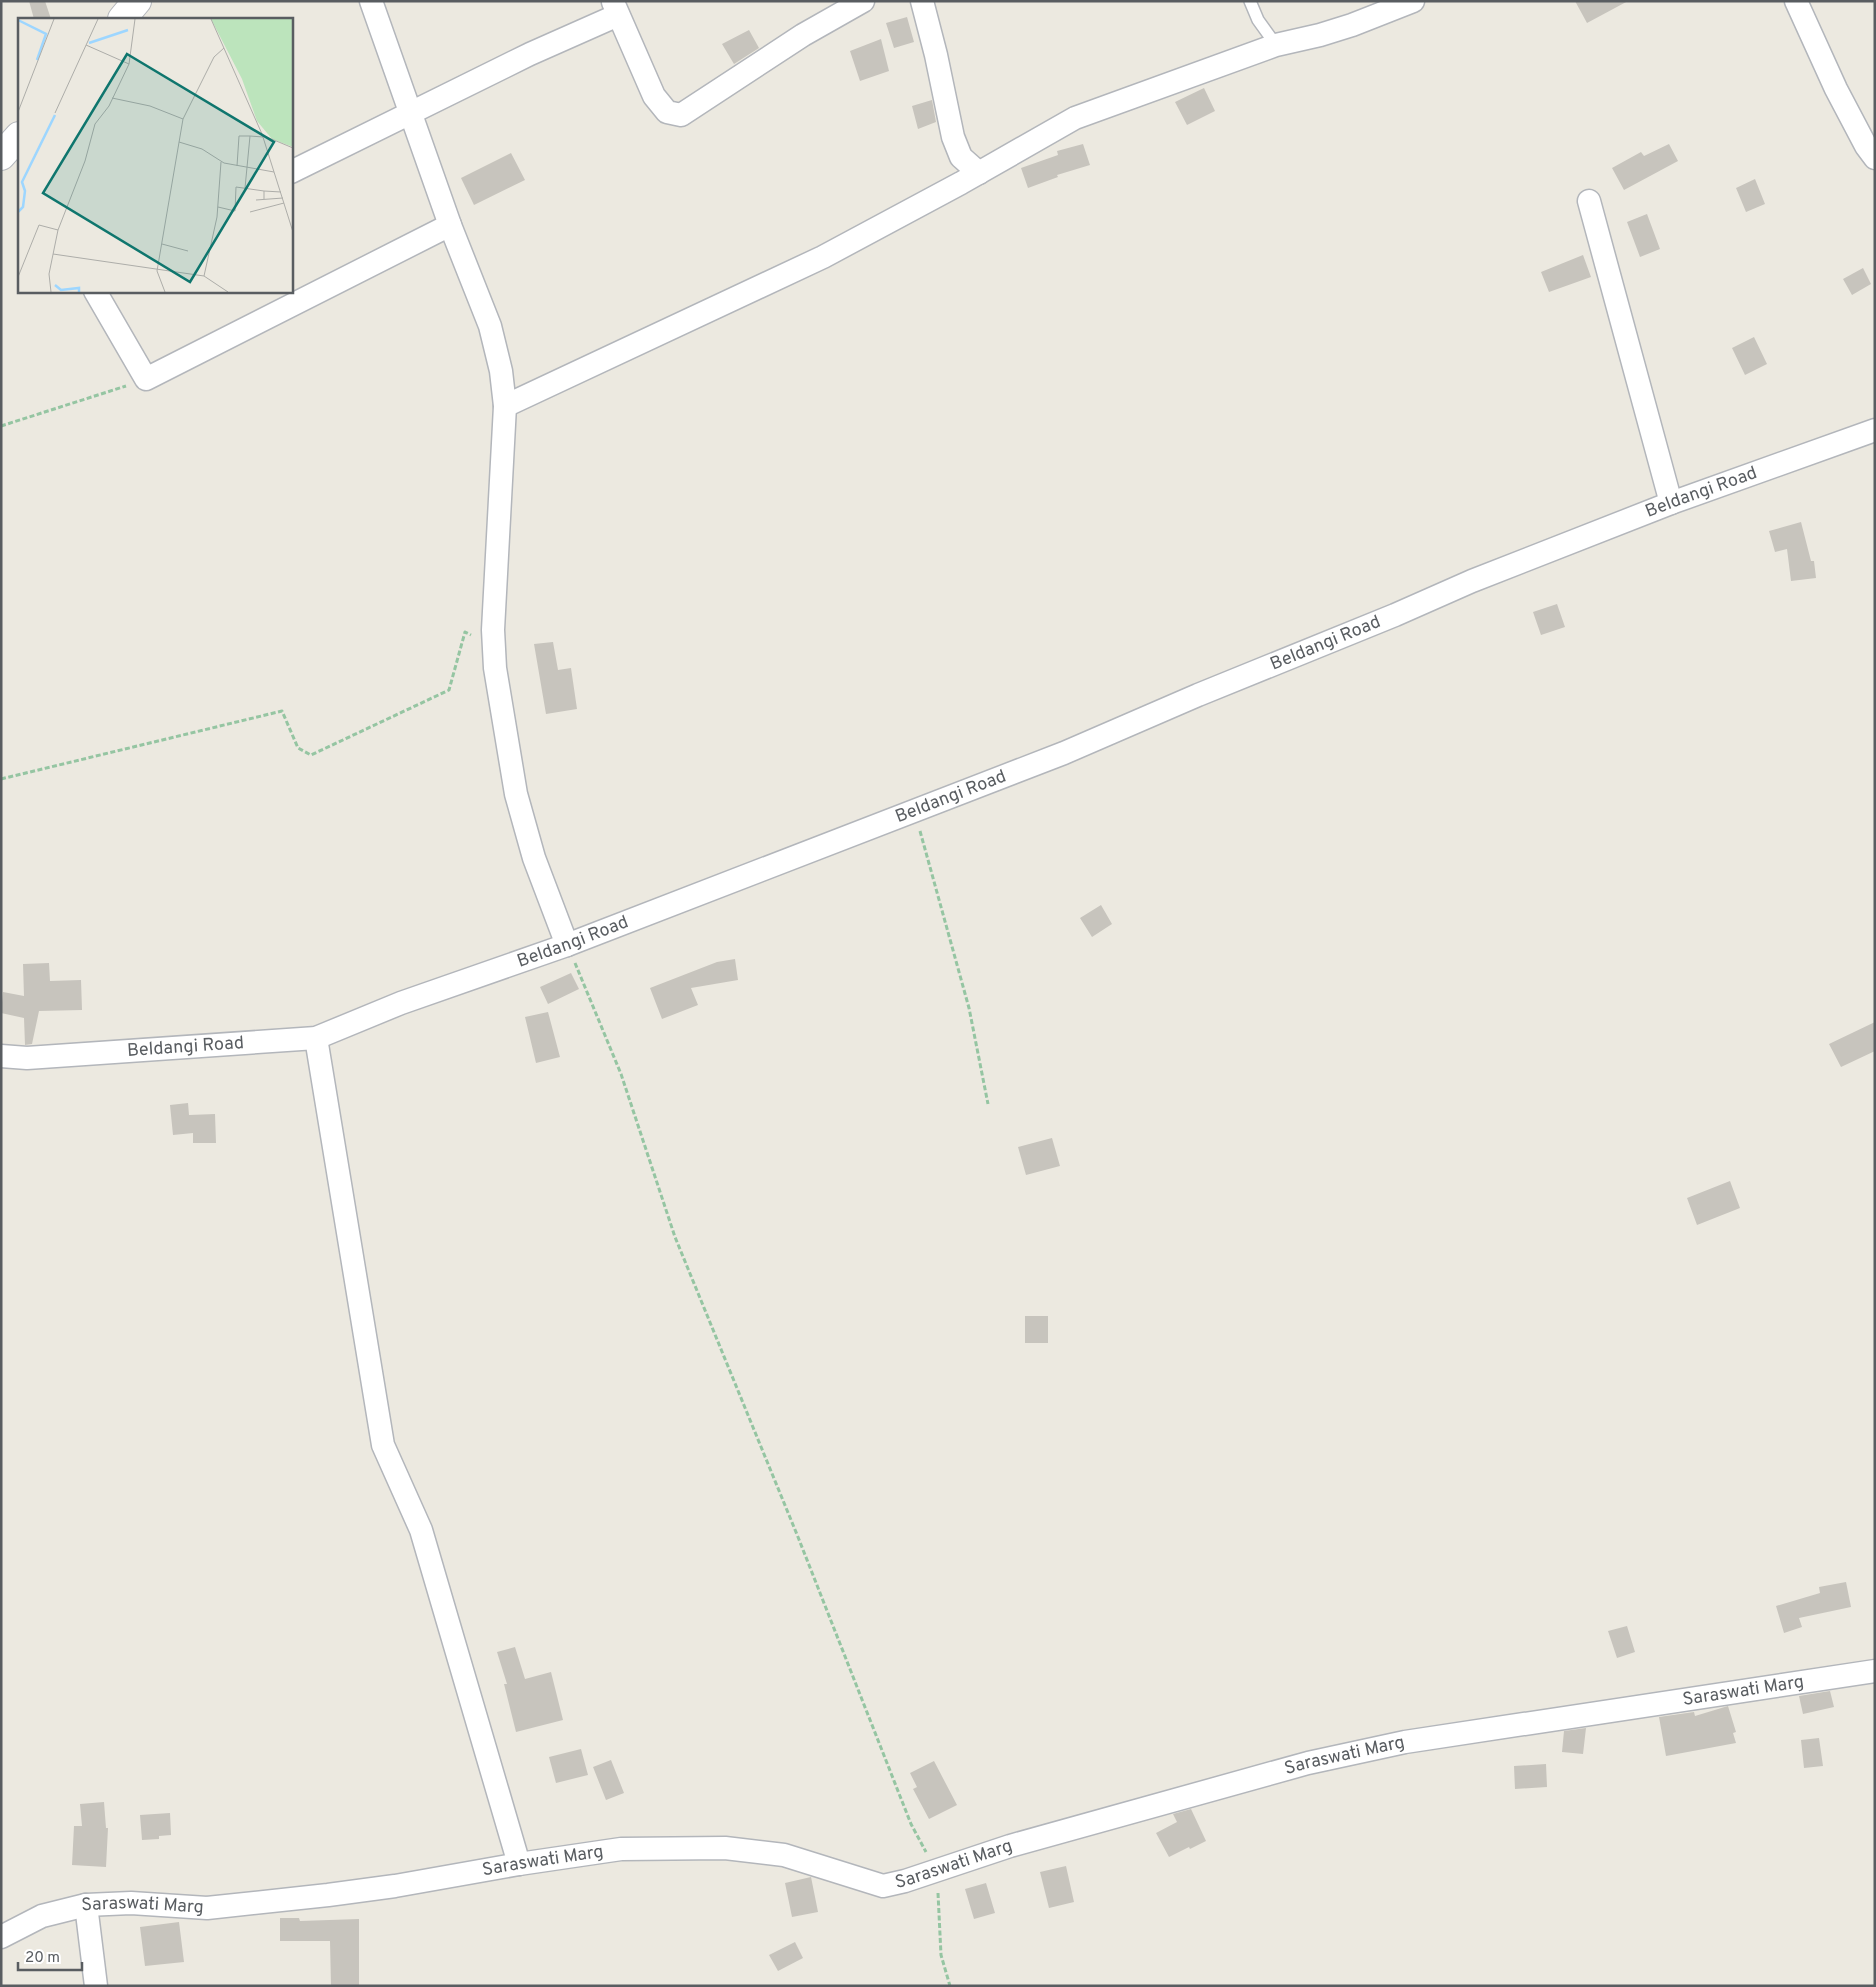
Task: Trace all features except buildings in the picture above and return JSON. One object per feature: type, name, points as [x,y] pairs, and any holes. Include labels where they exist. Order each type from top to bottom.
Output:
[{"type":"street","points":[[123,18],[137,1]]},
{"type":"street","points":[[371,1],[450,225],[490,326],[502,371],[505,406],[492,630],[495,668],[516,794],[534,858],[567,945]]},
{"type":"street","points":[[292,172],[530,54],[616,8],[654,96],[667,112],[681,115],[804,35],[863,1]]},
{"type":"street","points":[[922,1],[936,55],[953,137],[962,157],[980,173]]},
{"type":"street","points":[[505,406],[823,257],[980,173],[1075,118],[1276,45],[1320,35],[1352,25],[1413,1]]},
{"type":"street","points":[[1796,1],[1836,89],[1866,146],[1875,158]]},
{"type":"street","points":[[1589,201],[1671,503]]},
{"type":"street","points":[[96,292],[146,380],[450,225]]},
{"type":"street","name":"Beldangi Road","points":[[1,1056],[27,1058],[316,1038],[401,1003],[567,945],[1064,753],[1472,581],[1671,503],[1875,430]]},
{"type":"street","points":[[316,1038],[383,1445],[421,1530],[519,1864]]},
{"type":"street","name":"Saraswati Marg","points":[[1,1937],[42,1916],[86,1906],[131,1902],[207,1908],[395,1886],[519,1864],[621,1849],[725,1848],[784,1855],[883,1886],[936,1871],[1010,1846],[1318,1760],[1405,1742],[1875,1671]]},
{"type":"street","points":[[86,1906],[96,1986]]},
{"type":"lane","points":[[1250,1],[1258,20],[1276,45]]},
{"type":"path","points":[[1,426],[146,380]]},
{"type":"path","points":[[1,779],[282,711],[298,748],[311,755],[449,690],[465,632],[479,638]]},
{"type":"path","points":[[914,811],[969,1008],[988,1104]]},
{"type":"path","points":[[567,945],[621,1074],[675,1237],[798,1537],[911,1824],[936,1871],[941,1955],[950,1986]]}]
